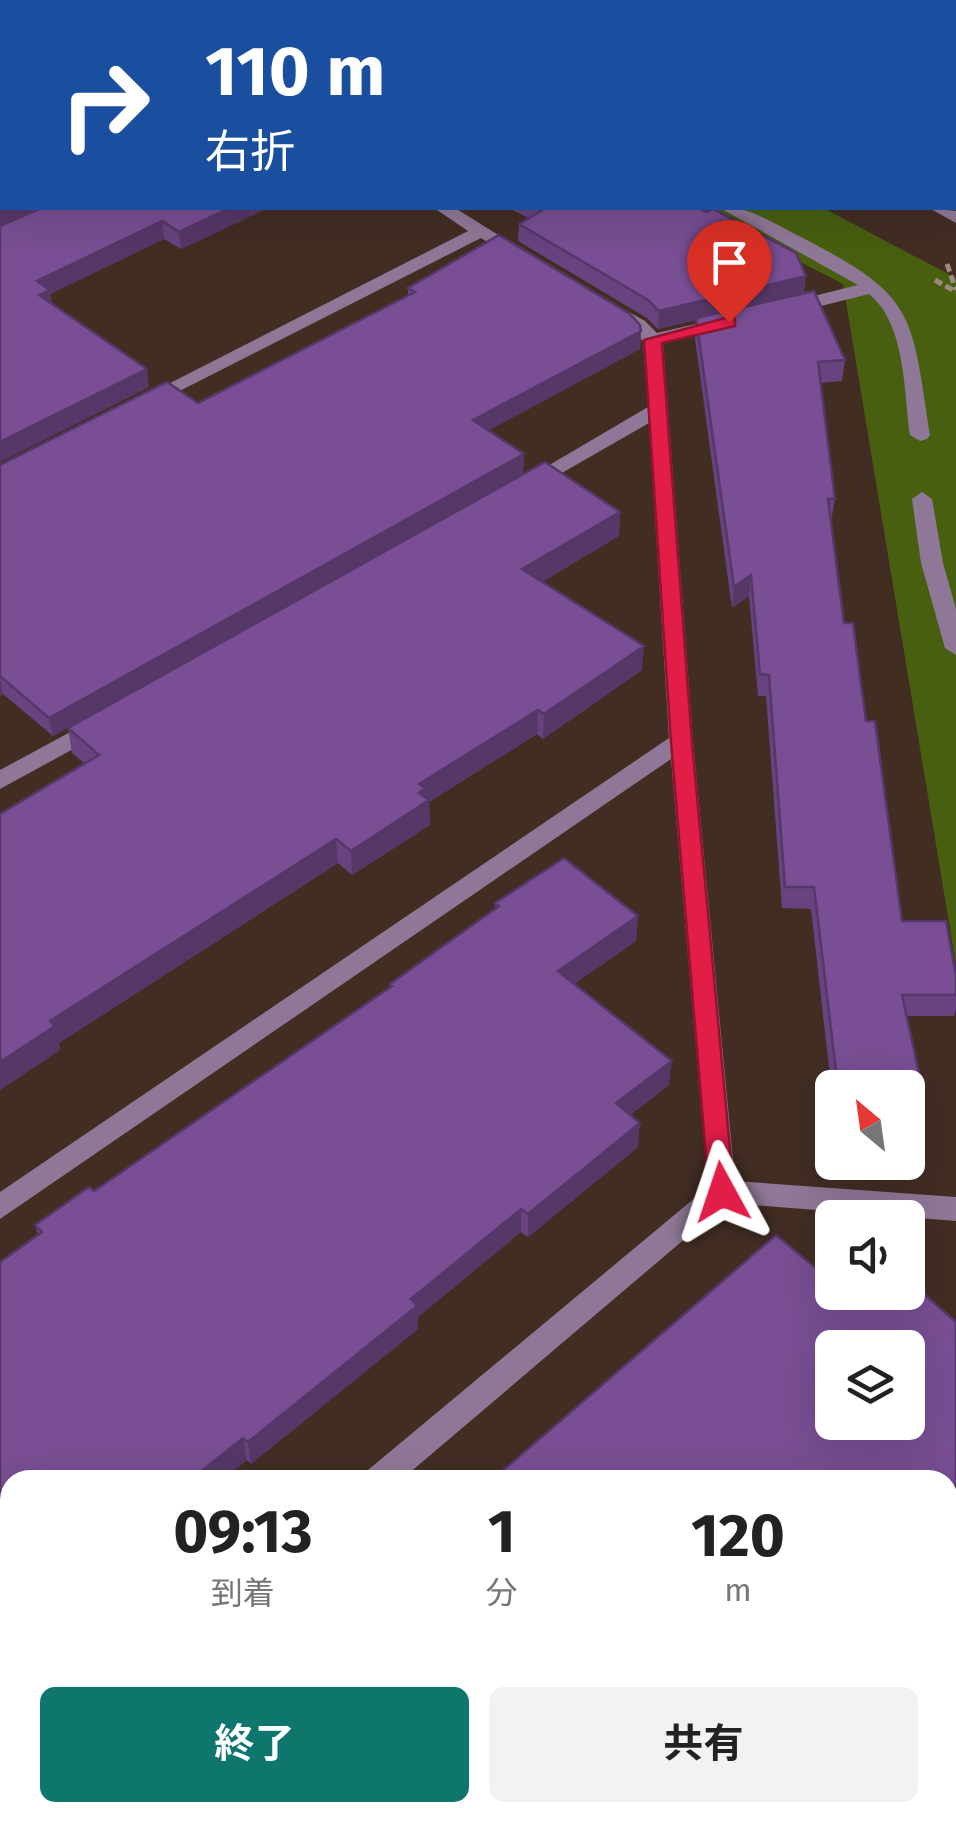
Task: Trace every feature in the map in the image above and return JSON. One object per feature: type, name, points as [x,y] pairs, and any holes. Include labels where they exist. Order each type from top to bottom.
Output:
[{"type":"street","points":[[446,210],[544,269]]},
{"type":"street","points":[[733,210],[853,273],[891,304],[906,347],[920,434]]},
{"type":"street","points":[[125,412],[481,231]]},
{"type":"street","points":[[653,340],[872,288]]},
{"type":"street","points":[[591,297],[638,325],[653,340],[681,742],[722,1192]]},
{"type":"street","points":[[500,499],[656,411]]},
{"type":"street","points":[[922,499],[932,562],[956,648]]},
{"type":"street","points":[[0,781],[121,713]]},
{"type":"street","points":[[0,1207],[681,742]]},
{"type":"street","points":[[391,1470],[722,1192],[956,1209]]},
{"type":"green space","points":[[700,210],[827,210],[956,278],[956,965],[843,284]]},
{"type":"building","points":[[36,210],[226,210],[179,232],[162,221],[37,281],[50,290],[39,295],[147,369],[0,442],[0,226]]},
{"type":"building","points":[[542,210],[715,210],[796,253],[806,276],[659,311],[648,300],[519,224]]},
{"type":"building","points":[[499,235],[630,314],[641,331],[473,420],[524,454],[49,718],[0,676],[0,465],[167,382],[198,403],[415,292],[408,288]]},
{"type":"building","points":[[814,291],[845,360],[818,362],[835,499],[828,499],[844,623],[853,623],[866,721],[875,721],[902,921],[946,921],[956,975],[956,995],[902,995],[918,1070],[836,1070],[814,887],[785,887],[769,675],[760,674],[751,575],[734,587],[696,318]]},
{"type":"building","points":[[545,462],[620,512],[522,569],[644,646],[544,714],[538,710],[419,784],[425,788],[419,793],[429,800],[351,851],[336,839],[50,1021],[55,1026],[0,1062],[0,814],[99,755],[68,728]]},
{"type":"building","points":[[564,858],[638,916],[558,971],[672,1061],[616,1103],[640,1123],[528,1214],[521,1209],[411,1299],[417,1306],[248,1442],[243,1438],[203,1470],[0,1470],[0,1262],[42,1232],[35,1225],[89,1187],[94,1191],[392,986],[499,906],[495,903]]},
{"type":"building","points":[[776,1235],[815,1267],[815,1310],[925,1310],[925,1295],[956,1322],[956,1470],[504,1470]]},
{"type":"route","points":[[722,1192],[681,742],[653,340],[729,322]]}]
